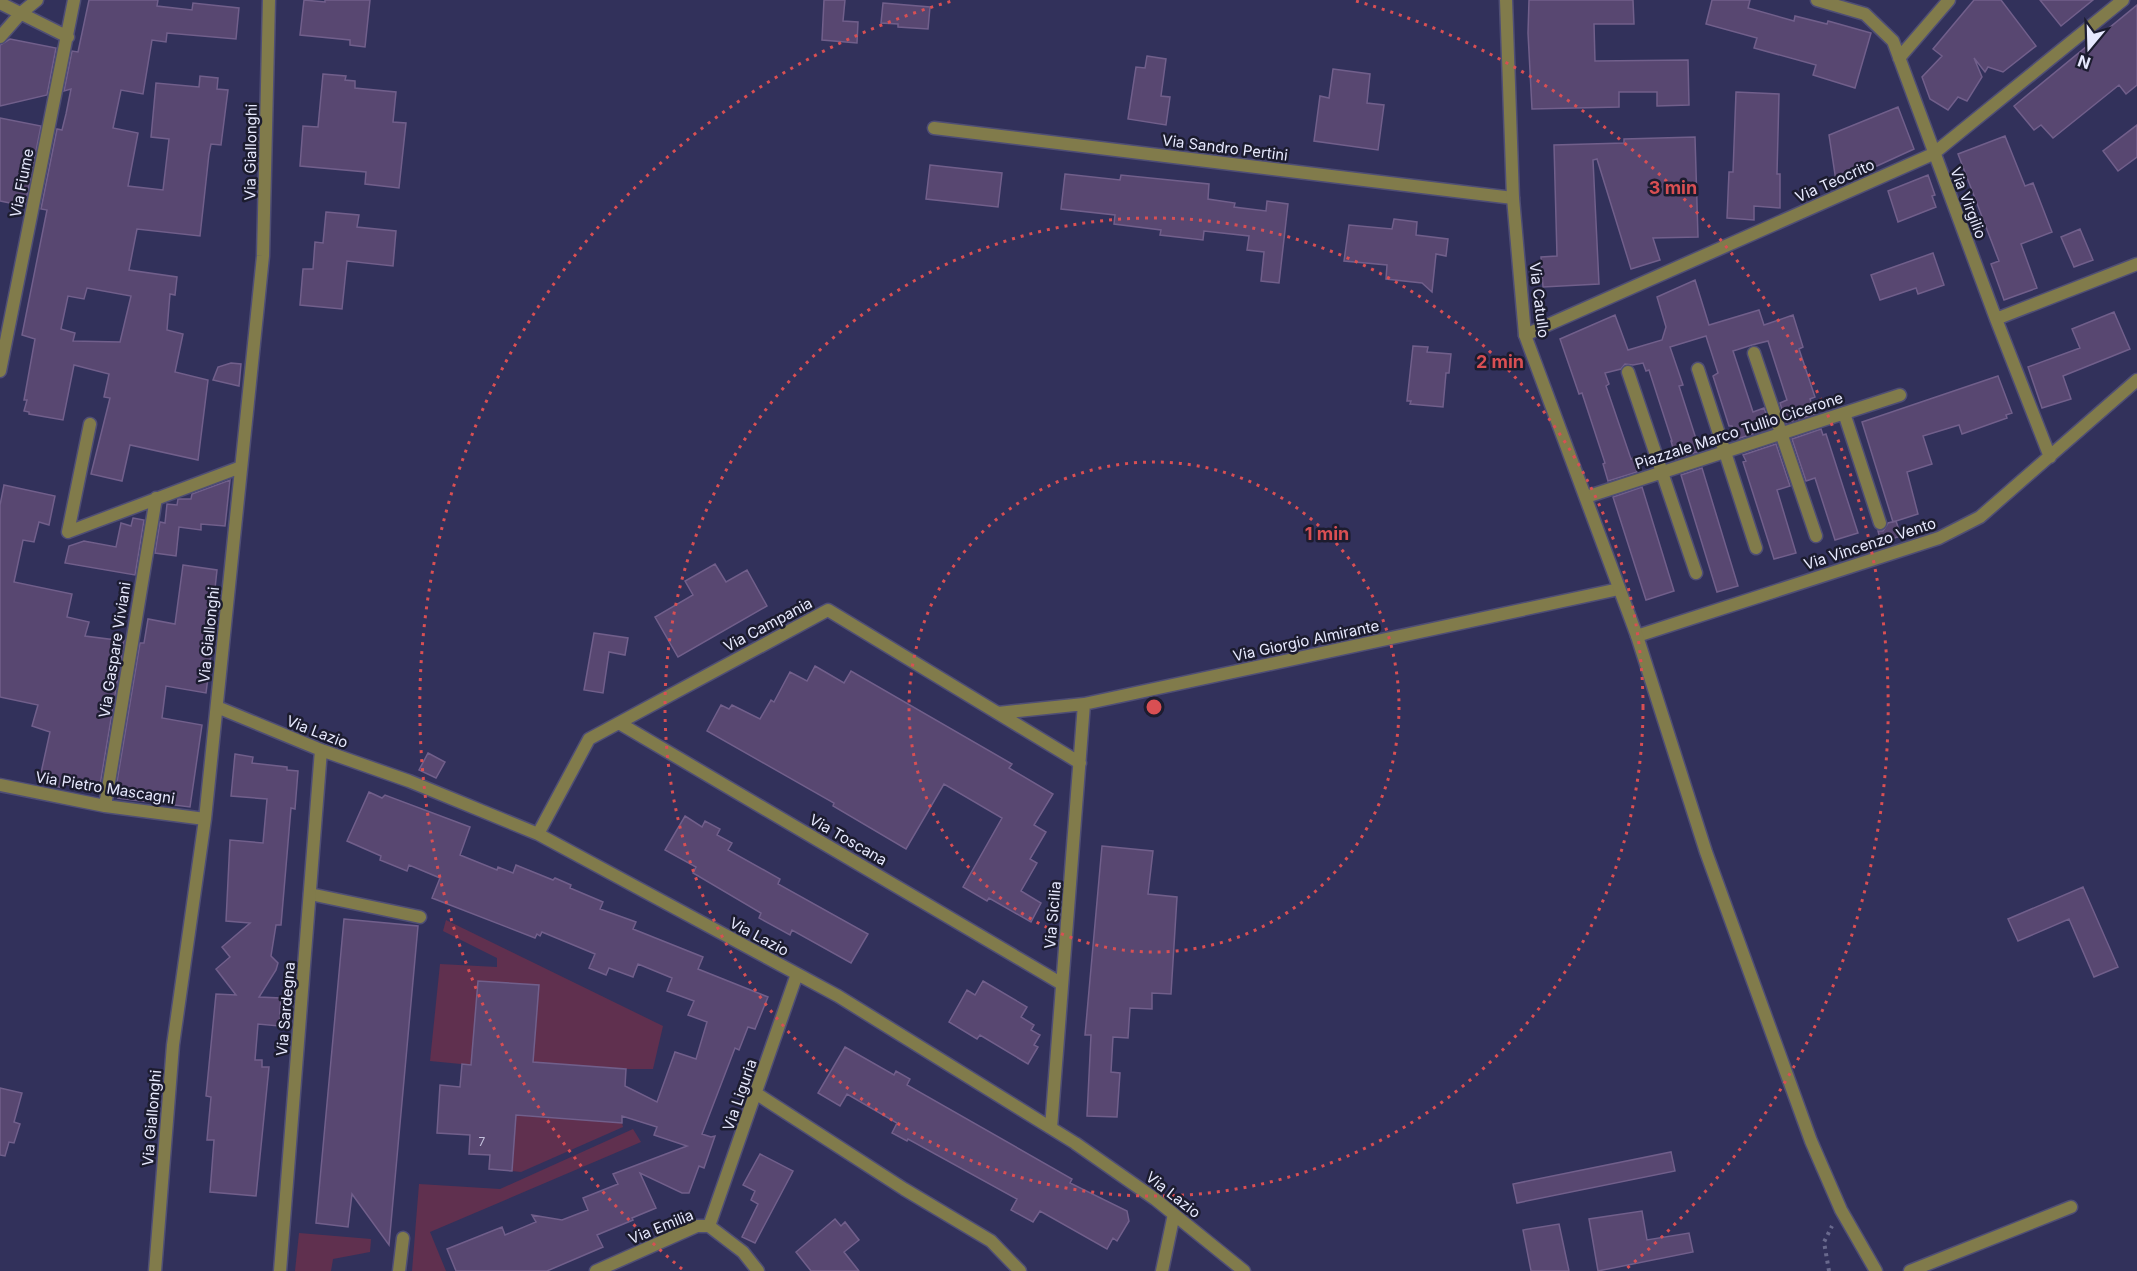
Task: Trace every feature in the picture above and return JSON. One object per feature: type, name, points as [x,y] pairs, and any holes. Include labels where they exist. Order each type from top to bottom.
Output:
[{"type":"street","points":[[0,38],[21,13],[37,0]]},
{"type":"street","name":"Via Fiume","points":[[0,371],[74,0]]},
{"type":"street","name":"Via Giallonghi","points":[[155,1271],[173,1045],[205,819],[263,256],[269,0]]},
{"type":"street","name":"Via Catullo","points":[[1506,0],[1513,198],[1526,335],[1637,636],[1706,852],[1811,1141],[1840,1210],[1876,1271]]},
{"type":"street","name":"Via Virgilio","points":[[1817,0],[1865,14],[1893,42],[1933,154],[2050,457]]},
{"type":"street","points":[[1899,58],[1949,0]]},
{"type":"street","name":"Via Teocrito","points":[[1526,335],[1933,154],[2123,0]]},
{"type":"street","points":[[0,3],[68,37]]},
{"type":"street","name":"Via Sandro Pertini","points":[[934,128],[1513,198]]},
{"type":"street","points":[[1996,319],[2137,264]]},
{"type":"street","points":[[1754,353],[1816,536]]},
{"type":"street","points":[[1698,369],[1756,548]]},
{"type":"street","points":[[1628,372],[1696,573]]},
{"type":"street","name":"Via Vincenzo Vento","points":[[1637,636],[1939,538],[1980,517],[2137,380]]},
{"type":"street","name":"Piazzale Marco Tullio Cicerone","points":[[1586,497],[1900,395]]},
{"type":"street","points":[[1844,413],[1880,523]]},
{"type":"street","points":[[90,424],[68,532],[241,467]]},
{"type":"street","name":"Via Gaspare Viviani","points":[[105,806],[156,498]]},
{"type":"street","name":"Via Giorgio Almirante","points":[[998,713],[1084,704],[1619,589]]},
{"type":"street","name":"Via Campania","points":[[538,834],[589,739],[828,610],[1080,763]]},
{"type":"street","name":"Via Sicilia","points":[[1051,1128],[1084,704]]},
{"type":"street","name":"Via Lazio","points":[[217,707],[321,750],[409,781],[538,834],[848,1003],[1051,1128],[1155,1199],[1244,1271]]},
{"type":"street","name":"Via Toscana","points":[[619,723],[1062,984]]},
{"type":"street","name":"Via Sardegna","points":[[280,1271],[321,750]]},
{"type":"street","name":"Via Pietro Mascagni","points":[[0,785],[105,806],[205,819]]},
{"type":"street","points":[[310,894],[420,917]]},
{"type":"street","name":"Via Liguria","points":[[709,1226],[797,975]]},
{"type":"street","points":[[757,1094],[904,1189],[991,1241],[1020,1271]]},
{"type":"street","points":[[1910,1271],[2071,1207]]},
{"type":"street","points":[[1162,1271],[1174,1214]]},
{"type":"street","name":"Via Emilia","points":[[596,1271],[698,1226],[709,1226],[743,1252],[758,1271]]},
{"type":"street","points":[[399,1271],[403,1238]]},
{"type":"path","points":[[1829,1271],[1824,1242],[1840,1210]]},
{"type":"shaded area","points":[[446,920],[663,1026],[653,1069],[626,1069],[531,1083],[538,985],[478,981],[471,1065],[430,1061],[440,964],[497,967],[497,958],[443,931]]},
{"type":"shaded area","points":[[506,1111],[622,1123],[623,1127],[521,1172],[512,1171],[514,1139],[504,1138]]},
{"type":"shaded area","points":[[633,1129],[641,1142],[430,1232],[446,1271],[412,1271],[419,1184],[500,1189]]},
{"type":"shaded area","points":[[299,1233],[371,1239],[370,1252],[333,1259],[331,1271],[295,1271]]},
{"type":"building","points":[[89,0],[158,0],[157,6],[192,10],[193,3],[239,8],[236,39],[167,33],[166,42],[152,40],[143,94],[121,90],[113,128],[138,133],[128,186],[163,190],[169,139],[151,137],[156,83],[199,87],[200,76],[218,78],[217,89],[228,90],[221,145],[211,144],[209,154],[200,236],[137,229],[129,270],[177,277],[175,295],[170,294],[167,330],[183,334],[175,372],[208,380],[198,460],[130,445],[122,481],[91,474],[110,398],[104,397],[109,374],[74,365],[63,420],[24,411],[35,339],[22,335],[47,210],[41,209],[57,129],[62,130],[71,89],[64,91],[72,51],[78,52]],"holes":[[[87,288],[131,296],[120,342],[73,341],[75,333],[61,329],[68,296],[84,299]]]},
{"type":"building","points":[[304,0],[325,2],[325,0],[370,0],[365,47],[350,45],[350,40],[300,35]]},
{"type":"building","points":[[824,0],[845,0],[843,21],[858,22],[857,43],[822,40]]},
{"type":"building","points":[[1529,0],[1633,0],[1634,24],[1594,24],[1595,61],[1688,60],[1689,105],[1657,106],[1657,92],[1619,92],[1619,107],[1532,109],[1528,33]]},
{"type":"building","points":[[1712,0],[1750,0],[1748,8],[1794,21],[1795,16],[1827,24],[1828,21],[1871,33],[1855,88],[1813,75],[1816,65],[1754,48],[1757,38],[1706,24]]},
{"type":"building","points":[[1974,0],[2001,0],[2036,46],[2003,72],[1988,67],[1985,72],[1974,58],[1982,77],[1967,101],[1958,97],[1948,110],[1930,99],[1922,77],[1942,56],[1933,49]]},
{"type":"building","points":[[2040,0],[2093,0],[2061,26]]},
{"type":"building","points":[[883,3],[930,7],[928,29],[898,27],[898,24],[881,23]]},
{"type":"building","points":[[2137,5],[2137,85],[2126,94],[2119,85],[2053,138],[2041,125],[2034,130],[2014,106]]},
{"type":"building","points":[[10,39],[56,48],[47,95],[0,106],[0,45]]},
{"type":"building","points":[[1147,56],[1166,59],[1161,96],[1170,97],[1166,125],[1128,119],[1136,67],[1145,68]]},
{"type":"building","points":[[1333,69],[1370,74],[1367,103],[1384,105],[1378,150],[1314,141],[1320,96],[1329,98]]},
{"type":"building","points":[[323,74],[346,76],[345,80],[355,81],[355,88],[396,92],[393,122],[406,123],[399,188],[365,184],[366,172],[300,166],[303,126],[318,127]]},
{"type":"building","points":[[1736,92],[1779,94],[1777,174],[1780,174],[1780,208],[1754,206],[1754,220],[1727,218],[1729,172],[1733,172]]},
{"type":"building","points":[[1898,107],[1914,149],[1866,171],[1836,181],[1829,135]]},
{"type":"building","points":[[0,118],[41,126],[25,206],[0,201]]},
{"type":"building","points":[[2137,125],[2137,157],[2118,171],[2103,151]]},
{"type":"building","points":[[2005,136],[2025,186],[2033,183],[2052,232],[2021,244],[2037,288],[2004,300],[1991,264],[1999,261],[1958,154]]},
{"type":"building","points":[[1695,137],[1698,237],[1653,238],[1660,260],[1631,269],[1597,159],[1593,160],[1599,284],[1543,287],[1541,257],[1557,256],[1554,145],[1624,143],[1624,139]]},
{"type":"building","points":[[930,165],[1002,173],[998,207],[926,199]]},
{"type":"building","points":[[1065,174],[1120,180],[1121,175],[1209,184],[1208,199],[1235,203],[1234,207],[1266,211],[1267,201],[1288,204],[1279,283],[1261,281],[1264,252],[1247,250],[1249,236],[1204,231],[1203,240],[1160,235],[1161,230],[1114,224],[1115,215],[1061,209]]},
{"type":"building","points":[[1928,175],[1935,195],[1932,196],[1936,207],[1898,222],[1888,191]]},
{"type":"building","points":[[326,212],[359,215],[357,227],[396,231],[393,266],[347,261],[342,309],[300,305],[303,269],[313,269],[315,242],[323,243]]},
{"type":"building","points":[[1394,219],[1417,222],[1416,235],[1448,239],[1446,256],[1436,254],[1432,292],[1422,283],[1386,279],[1387,265],[1344,261],[1349,225],[1392,229]]},
{"type":"building","points":[[2080,229],[2093,260],[2074,267],[2061,237]]},
{"type":"building","points":[[1933,253],[1944,285],[1918,294],[1916,288],[1880,300],[1871,275]]},
{"type":"building","points":[[1695,280],[1709,325],[1759,310],[1764,325],[1793,315],[1803,347],[1799,349],[1815,397],[1810,399],[1815,414],[1786,423],[1780,403],[1787,400],[1768,341],[1733,351],[1753,412],[1764,408],[1771,428],[1737,439],[1732,426],[1729,426],[1713,376],[1718,373],[1706,336],[1670,347],[1683,385],[1679,386],[1699,448],[1696,449],[1697,452],[1676,459],[1649,370],[1646,371],[1643,363],[1625,364],[1621,369],[1605,373],[1609,384],[1606,386],[1637,472],[1608,481],[1603,464],[1605,463],[1582,393],[1579,394],[1560,339],[1615,315],[1628,350],[1662,340],[1666,327],[1657,297]]},
{"type":"building","points":[[2114,312],[2130,349],[2063,376],[2071,399],[2042,408],[2028,367],[2080,348],[2072,329]]},
{"type":"building","points":[[1413,346],[1428,347],[1427,352],[1451,354],[1449,373],[1446,373],[1443,407],[1410,404],[1411,401],[1407,401]]},
{"type":"building","points":[[231,363],[241,364],[239,386],[213,380],[218,367]]},
{"type":"building","points":[[1998,376],[2012,413],[2006,415],[2007,418],[1962,434],[1959,425],[1923,436],[1932,464],[1907,472],[1918,514],[1893,522],[1862,422]]},
{"type":"building","points":[[1821,429],[1823,435],[1826,434],[1858,533],[1835,540],[1815,478],[1806,481],[1792,439]]},
{"type":"building","points":[[1776,444],[1790,486],[1777,490],[1796,553],[1774,559],[1743,462],[1746,461],[1743,455]]},
{"type":"building","points":[[1702,468],[1738,586],[1717,592],[1681,475]]},
{"type":"building","points":[[230,480],[225,526],[201,524],[201,530],[179,527],[176,556],[155,553],[160,522],[165,523],[167,504],[177,505],[178,499],[191,499],[192,494]]},
{"type":"building","points":[[4,485],[55,496],[49,525],[39,522],[34,542],[23,540],[14,582],[72,594],[67,617],[89,622],[85,636],[124,641],[99,791],[63,784],[63,788],[39,782],[50,732],[32,726],[38,705],[0,697],[0,505]]},
{"type":"building","points":[[1642,487],[1674,591],[1646,600],[1613,497]]},
{"type":"building","points":[[133,518],[144,520],[135,575],[65,563],[69,546],[84,541],[116,547],[121,523],[131,526]]},
{"type":"building","points":[[1896,521],[1901,536],[1881,542],[1878,531],[1883,531],[1888,523]]},
{"type":"building","points":[[715,564],[726,582],[747,570],[767,606],[678,657],[655,617],[693,595],[685,581]]},
{"type":"building","points":[[183,565],[217,570],[213,607],[217,608],[206,693],[166,686],[162,718],[202,725],[190,807],[118,798],[119,794],[115,794],[140,643],[144,643],[148,619],[175,624]]},
{"type":"building","points":[[594,633],[628,638],[625,655],[609,652],[603,693],[584,690]]},
{"type":"building","points":[[815,666],[844,683],[851,671],[1012,764],[1009,768],[1053,794],[1034,825],[1046,832],[1030,859],[1037,863],[1021,891],[1041,903],[1031,922],[989,898],[987,901],[963,887],[1002,818],[944,784],[906,849],[833,806],[834,803],[707,731],[721,705],[729,709],[732,705],[760,719],[771,700],[774,702],[790,672],[807,681]]},
{"type":"building","points":[[428,753],[445,762],[436,778],[419,770]]},
{"type":"building","points":[[235,754],[253,757],[252,763],[287,767],[287,770],[298,771],[295,809],[291,808],[281,925],[276,925],[271,956],[278,963],[259,997],[281,998],[279,1026],[258,1024],[255,1060],[262,1060],[262,1067],[269,1067],[256,1196],[210,1192],[214,1140],[207,1140],[211,1097],[206,1096],[216,994],[236,995],[216,969],[230,957],[222,947],[250,923],[226,921],[230,840],[263,843],[267,799],[231,796]]},
{"type":"building","points":[[369,792],[382,798],[385,795],[470,827],[460,855],[497,870],[498,867],[513,873],[516,865],[571,885],[570,888],[603,902],[600,909],[636,922],[633,929],[703,957],[698,969],[768,997],[755,1029],[748,1027],[739,1050],[735,1048],[702,1134],[715,1136],[704,1168],[699,1166],[689,1193],[682,1193],[640,1173],[656,1208],[597,1235],[603,1247],[547,1271],[456,1271],[447,1249],[502,1227],[505,1235],[536,1222],[532,1215],[562,1220],[588,1210],[583,1198],[618,1184],[613,1174],[687,1146],[654,1135],[657,1127],[622,1116],[622,1123],[516,1115],[512,1171],[489,1169],[490,1155],[469,1154],[470,1135],[437,1133],[440,1085],[460,1087],[462,1064],[471,1065],[478,981],[539,985],[533,1062],[626,1069],[625,1086],[657,1102],[675,1052],[696,1059],[707,1022],[688,1015],[694,1001],[667,991],[672,978],[638,964],[633,977],[609,968],[606,975],[589,968],[595,954],[542,932],[535,938],[432,898],[440,878],[409,865],[407,871],[380,860],[381,856],[347,841]]},
{"type":"building","points":[[685,816],[702,827],[705,821],[720,829],[717,835],[732,843],[728,850],[780,879],[778,884],[868,934],[851,963],[792,930],[790,935],[759,918],[761,913],[693,873],[696,867],[665,850]]},
{"type":"building","points":[[1102,846],[1153,851],[1148,894],[1177,897],[1171,994],[1152,993],[1152,1009],[1130,1008],[1128,1038],[1113,1037],[1111,1072],[1120,1073],[1117,1117],[1087,1116],[1091,1035],[1085,1035]]},
{"type":"building","points":[[2083,887],[2118,967],[2094,977],[2069,919],[2018,941],[2008,919]]},
{"type":"building","points":[[344,919],[418,926],[389,1245],[352,1194],[348,1227],[316,1223]]},
{"type":"building","points":[[983,981],[1027,1007],[1021,1017],[1034,1025],[1031,1030],[1040,1035],[1034,1045],[1038,1047],[1028,1064],[980,1035],[977,1039],[949,1022],[967,990],[975,995]]},
{"type":"building","points":[[845,1047],[894,1075],[896,1071],[910,1079],[907,1085],[1072,1179],[1070,1183],[1127,1211],[1129,1221],[1117,1241],[1113,1238],[1107,1249],[1040,1211],[1033,1222],[1011,1210],[1017,1199],[908,1139],[907,1141],[892,1133],[897,1123],[847,1094],[840,1106],[818,1093]]},
{"type":"building","points":[[0,1088],[22,1093],[14,1122],[20,1124],[14,1143],[9,1142],[5,1156],[0,1155]]},
{"type":"building","points":[[1671,1152],[1675,1171],[1517,1203],[1513,1184]]},
{"type":"building","points":[[760,1154],[793,1171],[755,1243],[742,1237],[758,1204],[751,1200],[755,1191],[743,1185]]},
{"type":"building","points":[[1642,1211],[1647,1240],[1689,1233],[1693,1252],[1598,1271],[1589,1219]]},
{"type":"building","points":[[835,1219],[841,1226],[845,1222],[859,1240],[844,1252],[859,1271],[811,1271],[796,1252]]},
{"type":"building","points":[[1559,1224],[1569,1271],[1531,1271],[1523,1230]]}]
